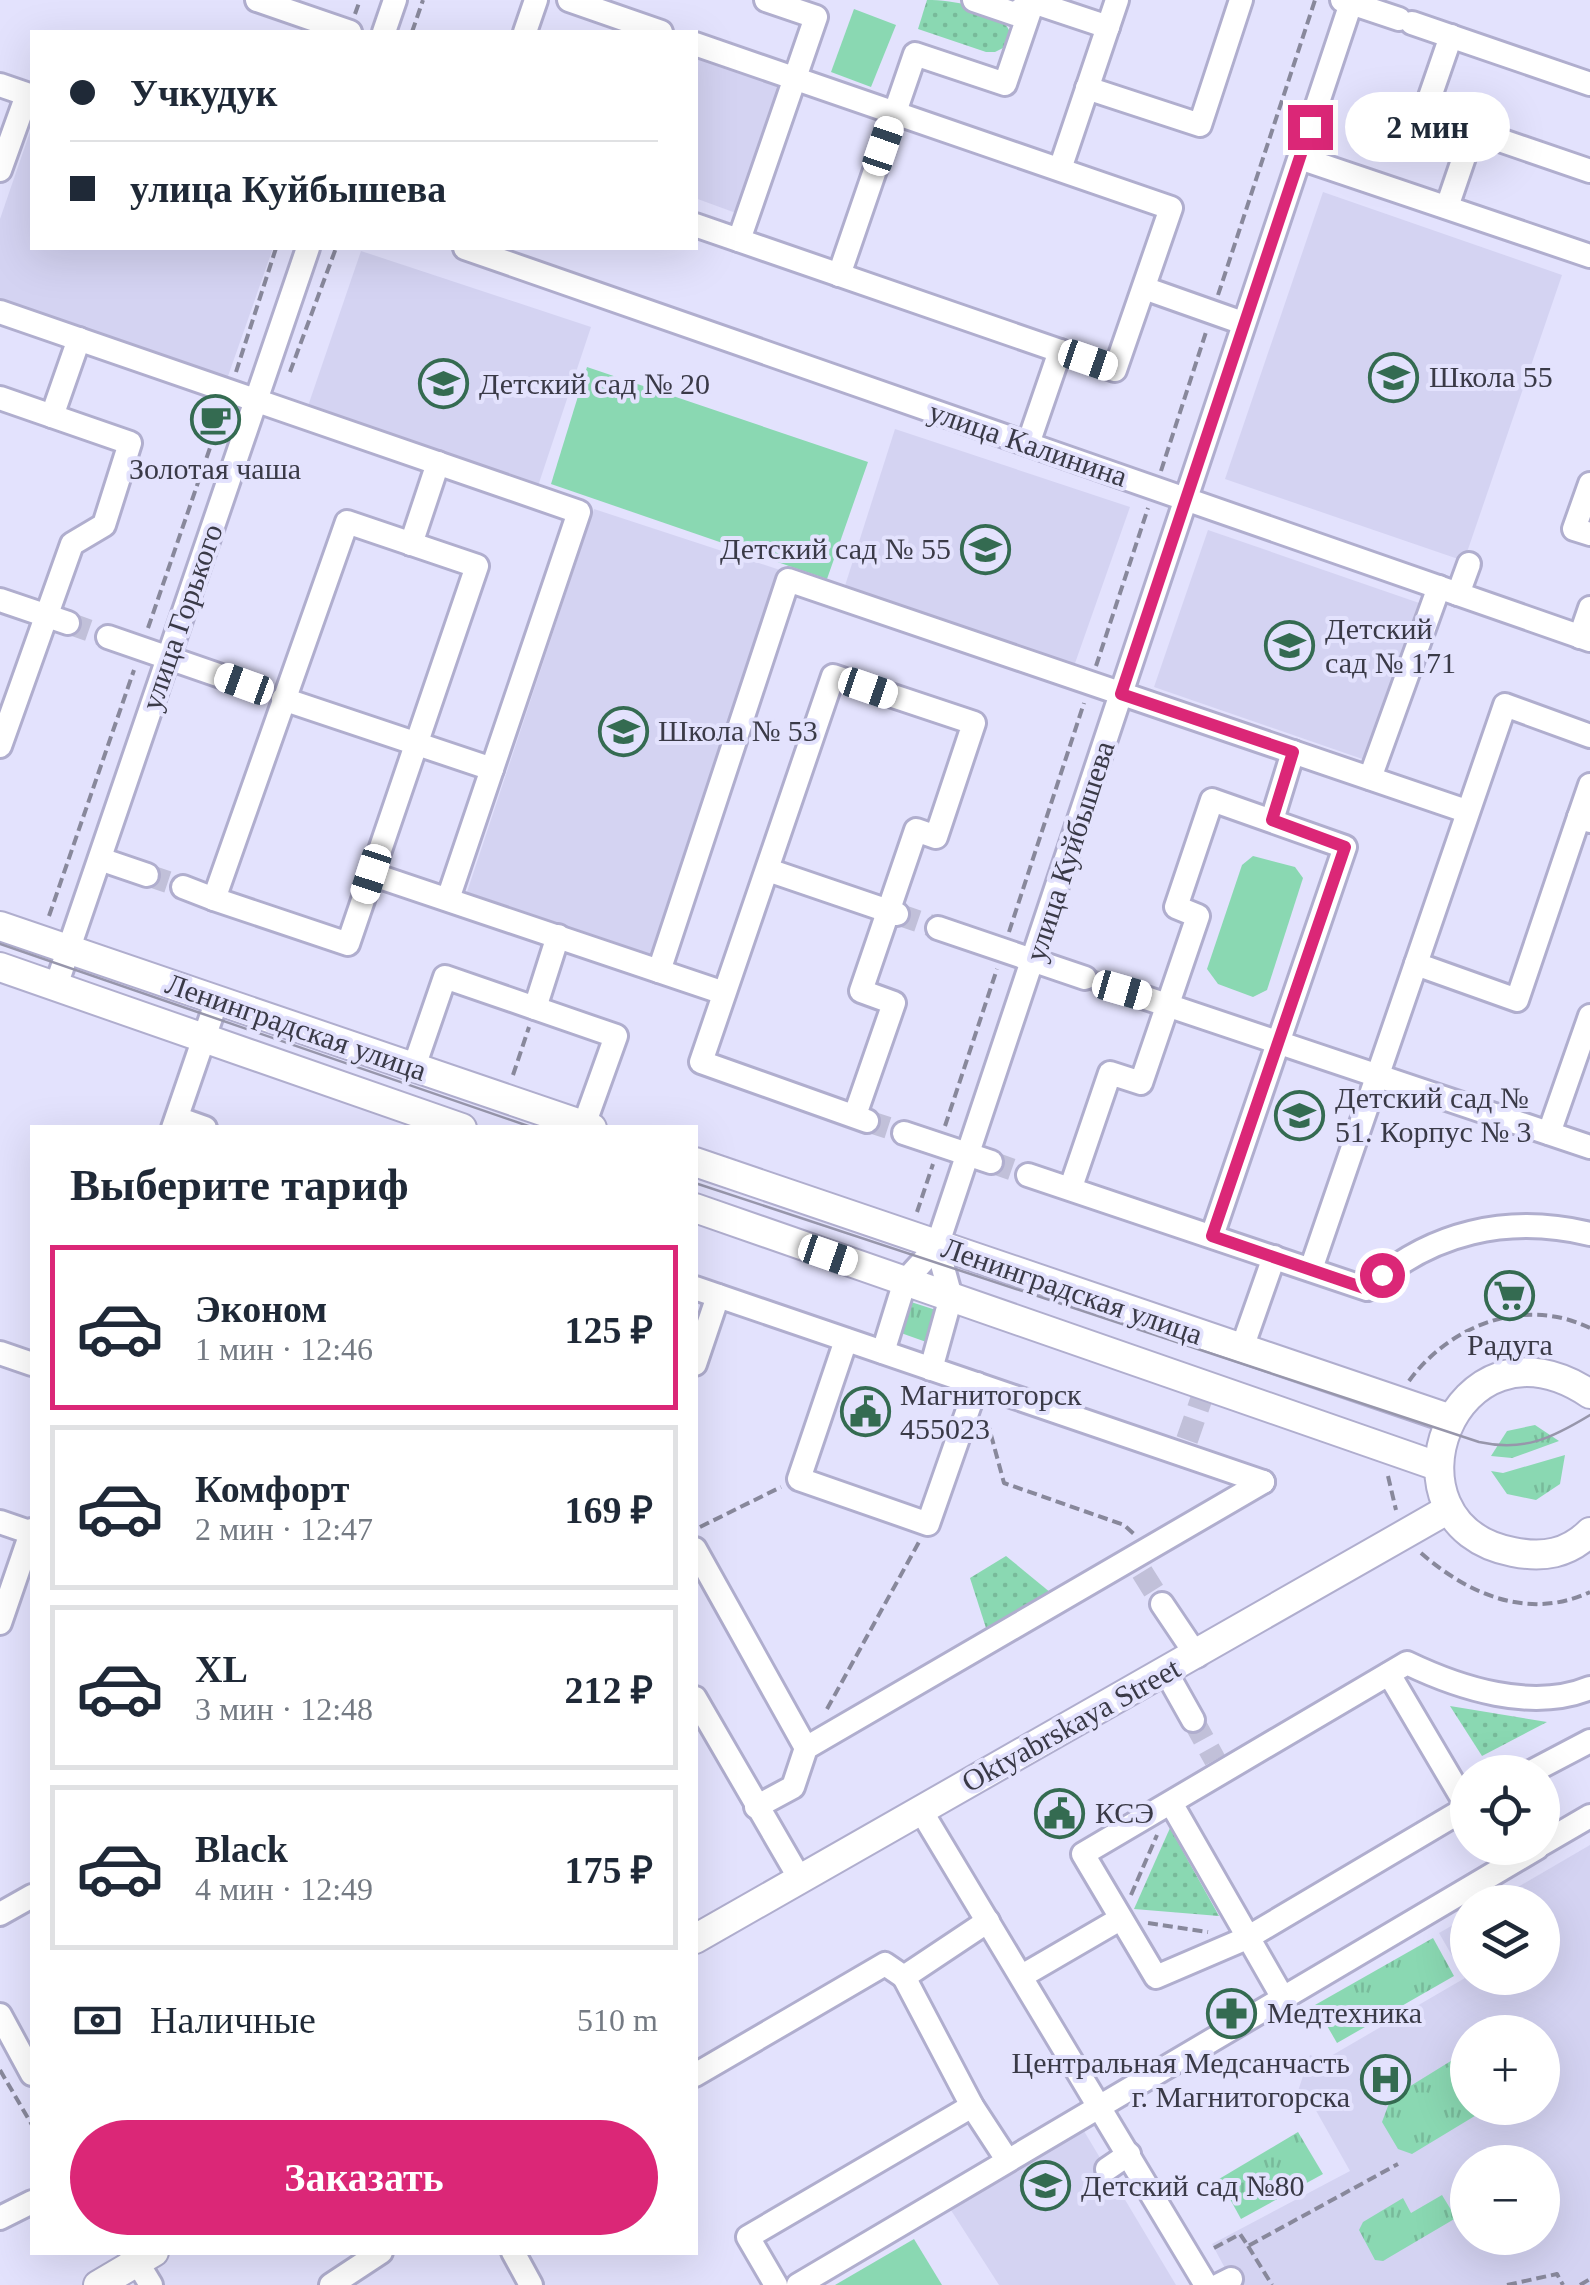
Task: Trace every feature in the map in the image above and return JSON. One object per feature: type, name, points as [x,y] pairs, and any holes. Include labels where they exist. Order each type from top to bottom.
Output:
[{"type":"main road","name":"Ленинградская улица","points":[[0,926],[585,1125]]},
{"type":"main road","name":"Ленинградская улица","points":[[0,967],[454,1125]]},
{"type":"main road","name":"Ленинградская улица","points":[[698,1163],[1448,1418]]},
{"type":"main road","name":"Ленинградская улица","points":[[698,1209],[951,1297],[1203,1393],[1437,1466]]},
{"type":"main road","points":[[1590,1394],[1563,1376],[1520,1370],[1481,1384],[1448,1418],[1437,1466],[1447,1510],[1485,1547],[1538,1558],[1576,1546],[1590,1532]]},
{"type":"main road","name":"Oktyabrskaya Street","points":[[698,1937],[1447,1510]]},
{"type":"main road","points":[[98,2285],[143,2263]]},
{"type":"street","points":[[257,0],[344,30]]},
{"type":"street","points":[[385,30],[394,0]]},
{"type":"street","points":[[526,30],[536,0]]},
{"type":"street","points":[[570,0],[629,10],[658,30]]},
{"type":"street","points":[[740,240],[816,17],[766,0]]},
{"type":"street","points":[[974,0],[1015,14],[1033,1]]},
{"type":"street","points":[[1060,169],[1117,0]]},
{"type":"street","points":[[1087,88],[1200,125],[1241,0]]},
{"type":"street","points":[[1033,1],[1108,27]]},
{"type":"street","points":[[839,275],[915,54],[1004,84],[1033,1]]},
{"type":"street","points":[[1348,1],[1590,84]]},
{"type":"street","name":"улица Куйбышева","points":[[905,1282],[937,1246],[980,1158],[1036,961],[1348,1]]},
{"type":"street","points":[[1451,36],[1424,114],[1590,171]]},
{"type":"street","points":[[698,45],[1171,208],[1115,370],[698,225]]},
{"type":"street","points":[[0,85],[30,96],[0,170]]},
{"type":"street","points":[[1447,207],[1473,131]]},
{"type":"street","points":[[1300,158],[1590,256]]},
{"type":"street","name":"улица Горького","points":[[56,986],[307,250]]},
{"type":"street","name":"улица Калинина","points":[[476,250],[1585,638]]},
{"type":"street","points":[[1144,288],[1243,323]]},
{"type":"street","points":[[0,312],[579,512],[448,899]]},
{"type":"street","points":[[52,416],[79,339]]},
{"type":"street","points":[[1028,444],[1060,351]]},
{"type":"street","points":[[0,398],[130,444],[104,526],[72,544],[57,619],[0,746]]},
{"type":"street","points":[[411,544],[438,464]]},
{"type":"street","points":[[1590,484],[1574,529],[1590,534]]},
{"type":"street","points":[[183,888],[348,944],[477,566],[348,522],[214,898]]},
{"type":"street","points":[[1370,778],[1449,591],[1468,564]]},
{"type":"street","points":[[660,971],[788,580],[1466,811]]},
{"type":"street","points":[[0,600],[57,619]]},
{"type":"street","points":[[1585,638],[1590,608]]},
{"type":"street","points":[[108,637],[244,684]]},
{"type":"street","points":[[833,676],[974,724],[936,837],[916,830],[893,912],[860,991],[894,1003],[861,1118],[701,1062],[833,676]]},
{"type":"street","points":[[285,699],[492,769]]},
{"type":"street","points":[[1311,1269],[1505,705],[1590,736]]},
{"type":"street","points":[[1272,820],[1293,752]]},
{"type":"street","points":[[1416,964],[1517,1000],[1584,819],[1590,785]]},
{"type":"street","points":[[1070,1187],[1110,1073],[1141,1083],[1198,916],[1176,907],[1212,800],[1272,820],[1345,847],[1212,1236]]},
{"type":"street","points":[[100,859],[146,875]]},
{"type":"street","points":[[768,870],[893,912]]},
{"type":"street","points":[[371,874],[724,994]]},
{"type":"street","points":[[938,928],[1085,978]]},
{"type":"street","points":[[535,1008],[558,936]]},
{"type":"street","points":[[414,1067],[445,978],[616,1036],[588,1125]]},
{"type":"street","points":[[1122,990],[1549,1133],[1585,1141]]},
{"type":"street","points":[[175,1123],[217,1000]]},
{"type":"street","points":[[1549,1133],[1590,1016]]},
{"type":"street","points":[[904,1134],[980,1158]]},
{"type":"street","points":[[1028,1174],[1367,1289],[1398,1261],[1463,1231],[1550,1224],[1590,1234]]},
{"type":"street","points":[[931,1368],[951,1297],[937,1246]]},
{"type":"street","points":[[1242,1348],[1274,1257]]},
{"type":"street","points":[[883,1352],[905,1282]]},
{"type":"street","points":[[698,1289],[977,1384],[1184,1447],[1262,1482],[806,1748],[793,1787],[756,1807]]},
{"type":"street","points":[[698,1355],[718,1296]]},
{"type":"street","points":[[846,1340],[799,1478],[928,1524],[977,1384]]},
{"type":"street","points":[[0,1353],[30,1363]]},
{"type":"street","points":[[0,1522],[30,1530]]},
{"type":"street","points":[[0,1621],[30,1537]]},
{"type":"street","points":[[1142,1572],[1148,1548]]},
{"type":"street","points":[[698,1554],[806,1748]]},
{"type":"street","points":[[1162,1604],[1197,1656]]},
{"type":"street","points":[[1450,1817],[1247,1938],[1156,1977],[1083,1854],[1171,1803],[1218,1766],[1407,1663],[1451,1684],[1516,1697],[1590,1688]]},
{"type":"street","points":[[1166,1672],[1193,1720]]},
{"type":"street","points":[[1389,1674],[1450,1778]]},
{"type":"street","points":[[698,1703],[800,1879]]},
{"type":"street","points":[[1560,1757],[1590,1741]]},
{"type":"street","points":[[1171,1803],[1283,1998]]},
{"type":"street","points":[[920,1810],[1101,2104],[1206,2285]]},
{"type":"street","points":[[1560,1834],[1590,1816]]},
{"type":"street","points":[[1497,1865],[1500,1870]]},
{"type":"street","points":[[798,2285],[1006,2158],[1508,1865]]},
{"type":"street","points":[[0,1914],[30,1897]]},
{"type":"street","points":[[1022,1976],[1120,1919]]},
{"type":"street","points":[[904,1977],[988,1921]]},
{"type":"street","points":[[698,2073],[885,1964],[904,1977],[972,2106],[1006,2158]]},
{"type":"street","points":[[0,2015],[30,2070]]},
{"type":"street","points":[[776,2285],[748,2237],[972,2106]]},
{"type":"street","points":[[1107,2169],[1129,2154]]},
{"type":"street","points":[[1,2217],[30,2203]]},
{"type":"street","points":[[331,2285],[377,2255]]},
{"type":"street","points":[[515,2255],[531,2285]]},
{"type":"path","points":[[413,30],[423,0]]},
{"type":"path","points":[[1160,473],[1315,0]]},
{"type":"path","points":[[48,920],[275,250]]},
{"type":"path","points":[[909,1235],[1151,501]]},
{"type":"path","points":[[506,1098],[535,1008]]},
{"type":"path","points":[[1410,1380],[1437,1350],[1482,1323],[1531,1314],[1590,1328]]},
{"type":"path","points":[[977,1384],[1004,1482],[1124,1525]]},
{"type":"path","points":[[698,1528],[799,1478]]},
{"type":"path","points":[[824,1714],[928,1524]]},
{"type":"path","points":[[1171,1803],[1120,1919],[1247,1938]]},
{"type":"path","points":[[0,2070],[30,2122]]},
{"type":"path","points":[[1248,2246],[1398,2164]]},
{"type":"path","points":[[1214,2248],[1240,2234],[1272,2285]]},
{"type":"path","points":[[1507,2285],[1557,2274],[1563,2285]]},
{"type":"path","points":[[1580,2285],[1590,2279]]},
{"type":"shaded area","points":[[698,53],[790,86],[744,216],[698,199]]},
{"type":"shaded area","points":[[30,132],[30,250],[272,250],[227,379],[0,300],[0,219]]},
{"type":"shaded area","name":"Школа 55","points":[[1323,192],[1562,275],[1464,561],[1225,479]]},
{"type":"shaded area","name":"Детский сад № 20","points":[[361,251],[591,327],[537,489],[307,409]]},
{"type":"shaded area","name":"Детский сад № 55","points":[[895,429],[1130,507],[1073,669],[843,592]]},
{"type":"shaded area","name":"Школа № 53","points":[[594,509],[780,570],[653,955],[467,892]]},
{"type":"shaded area","name":"Детский сад № 171","points":[[1208,530],[1425,605],[1371,762],[1154,687]]},
{"type":"shaded area","name":"Центральная Медсанчасть г. Магнитогорска","points":[[1590,1845],[1590,2285],[1234,2285],[1212,2244],[1350,2171],[1314,2107],[1295,2100],[1310,2055],[1324,2060],[1450,1987],[1450,1995],[1560,1995],[1560,1885],[1521,1885]]},
{"type":"shaded area","name":"Центральная Медсанчасть г. Магнитогорска","points":[[1450,1927],[1450,1952],[1439,1933]]},
{"type":"shaded area","name":"Детский сад №80","points":[[1078,2121],[1176,2285],[999,2285],[947,2204]]},
{"type":"green space","points":[[927,0],[949,1],[996,16],[1010,32],[1003,48],[986,52],[918,29]]},
{"type":"green space","points":[[854,9],[896,25],[871,87],[831,72]]},
{"type":"green space","points":[[587,367],[868,462],[827,579],[551,484]]},
{"type":"green space","points":[[1253,856],[1295,867],[1303,878],[1267,990],[1253,997],[1218,984],[1207,969],[1242,865]]},
{"type":"green space","points":[[911,1302],[939,1311],[929,1343],[901,1333]]},
{"type":"green space","points":[[1535,1425],[1559,1441],[1512,1458],[1491,1456],[1507,1431]]},
{"type":"green space","points":[[1565,1455],[1560,1484],[1536,1500],[1507,1494],[1491,1471],[1503,1473]]},
{"type":"green space","points":[[1006,1556],[1051,1593],[986,1628],[970,1578]]},
{"type":"green space","points":[[1450,1706],[1547,1722],[1484,1755]]},
{"type":"green space","points":[[1170,1828],[1219,1916],[1134,1909]]},
{"type":"green space","points":[[1433,1938],[1450,1969],[1450,1978],[1337,2043],[1315,2005]]},
{"type":"green space","points":[[1450,2062],[1450,2125],[1460,2125],[1412,2154],[1398,2149],[1382,2122],[1391,2098]]},
{"type":"green space","points":[[1298,2132],[1323,2174],[1241,2219],[1219,2179]]},
{"type":"green space","points":[[1442,2195],[1450,2208],[1450,2222],[1383,2261],[1375,2260],[1359,2230],[1363,2222],[1403,2198],[1411,2213]]},
{"type":"green space","points":[[914,2239],[942,2285],[835,2285]]},
{"type":"tunnel","points":[[68,623],[108,637]]},
{"type":"tunnel","points":[[244,684],[283,699]]},
{"type":"tunnel","points":[[147,875],[183,887]]},
{"type":"tunnel","points":[[897,914],[938,928]]},
{"type":"tunnel","points":[[1085,978],[1122,990]]},
{"type":"tunnel","points":[[867,1121],[904,1133]]},
{"type":"tunnel","points":[[991,1162],[1028,1175]]},
{"type":"tunnel","points":[[1187,1440],[1201,1400]]},
{"type":"tunnel","points":[[1142,1572],[1162,1604]]},
{"type":"tunnel","points":[[1193,1720],[1215,1760]]},
{"type":"tram line","points":[[0,944],[525,1125]]},
{"type":"tram line","points":[[698,1184],[1479,1442],[1510,1445],[1537,1441],[1590,1415]]},
{"type":"place","name":"Школа 55","points":[[1394,377]]},
{"type":"place","name":"Детский сад № 20","points":[[444,384]]},
{"type":"place","name":"Золотая чаша","points":[[215,420]]},
{"type":"place","name":"Детский сад № 55","points":[[986,549]]},
{"type":"place","name":"Детский сад № 171","points":[[1290,646]]},
{"type":"place","name":"Школа № 53","points":[[623,731]]},
{"type":"place","name":"Детский сад № 51. Корпус № 3","points":[[1300,1115]]},
{"type":"place","name":"Радуга","points":[[1510,1296]]},
{"type":"place","name":"Магнитогорск 455023","points":[[865,1412]]},
{"type":"place","name":"КСЭ","points":[[1060,1813]]},
{"type":"place","name":"Медтехника","points":[[1232,2013]]},
{"type":"place","name":"Центральная Медсанчасть г. Магнитогорска","points":[[1385,2080]]},
{"type":"place","name":"Детский сад №80","points":[[1046,2186]]},
{"type":"route","points":[[1310,127],[1121,694],[1293,752],[1272,820],[1345,847],[1212,1236],[1367,1289],[1382,1275]]}]
